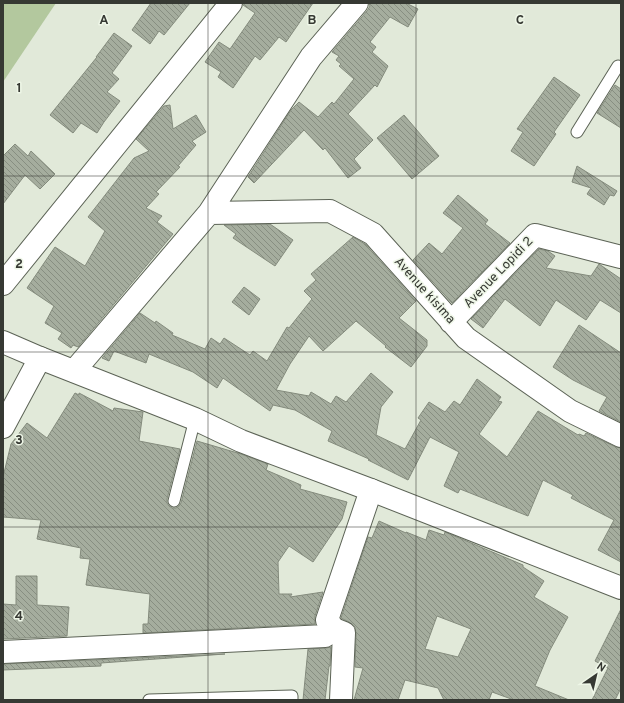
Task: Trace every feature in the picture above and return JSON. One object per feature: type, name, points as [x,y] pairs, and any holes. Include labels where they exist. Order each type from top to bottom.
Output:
[{"type":"street","points":[[3,284],[232,3]]},
{"type":"street","points":[[74,371],[209,213],[311,57],[357,3]]},
{"type":"street","name":"Avenue kisima","points":[[209,213],[330,211],[372,234],[466,338],[570,411],[621,436]]},
{"type":"street","name":"Avenue Lopidi 2","points":[[451,322],[535,235],[621,257]]},
{"type":"street","points":[[3,342],[196,419],[241,441],[621,588]]},
{"type":"street","points":[[3,425],[40,358]]},
{"type":"street","points":[[341,700],[344,633],[334,629],[327,620],[370,490]]},
{"type":"street","points":[[3,652],[325,636],[334,629]]},
{"type":"lane","points":[[577,132],[618,66],[621,68]]},
{"type":"lane","points":[[174,501],[196,419]]},
{"type":"lane","points":[[149,700],[292,696],[292,700]]},
{"type":"green space","points":[[3,3],[56,3],[3,82]]},
{"type":"building","points":[[151,3],[190,3],[164,35],[159,31],[150,44],[132,30]]},
{"type":"building","points":[[243,3],[313,3],[286,42],[279,37],[260,60],[255,56],[233,88],[218,77],[221,72],[205,62],[219,42],[230,49],[255,13],[243,5]]},
{"type":"building","points":[[369,3],[406,3],[418,9],[408,27],[390,17],[370,42],[376,47],[372,52],[388,66],[377,87],[375,85],[348,114],[373,140],[354,159],[361,168],[348,178],[325,148],[323,150],[304,130],[254,183],[248,177],[291,110],[299,102],[318,117],[332,102],[334,104],[354,79],[339,66],[341,64],[336,60],[339,56],[332,52],[367,11],[370,6]]},
{"type":"building","points":[[114,33],[132,46],[112,73],[119,79],[107,92],[120,101],[97,133],[81,123],[73,133],[50,115],[97,57]]},
{"type":"building","points":[[554,77],[580,95],[554,132],[556,134],[534,166],[511,151],[523,132],[517,129]]},
{"type":"building","points":[[615,85],[621,89],[621,128],[597,113]]},
{"type":"building","points":[[170,105],[173,129],[196,115],[206,132],[192,141],[196,145],[178,166],[180,167],[156,192],[159,194],[146,208],[162,216],[157,222],[173,234],[78,347],[73,345],[71,348],[58,339],[62,333],[45,323],[54,306],[27,288],[55,247],[85,266],[105,231],[88,217],[134,158],[149,151],[136,139],[164,106]]},
{"type":"building","points":[[404,115],[439,156],[412,179],[377,138]]},
{"type":"building","points":[[15,144],[28,156],[31,151],[55,174],[40,189],[25,175],[3,204],[3,156]]},
{"type":"building","points":[[577,166],[617,191],[614,196],[610,195],[604,205],[587,194],[591,188],[572,182]]},
{"type":"building","points":[[458,195],[488,220],[485,224],[510,243],[452,303],[413,260],[429,243],[442,254],[463,228],[443,213]]},
{"type":"building","points":[[270,224],[293,240],[275,266],[233,238],[236,234],[224,225]]},
{"type":"building","points":[[353,237],[365,244],[416,301],[399,318],[427,340],[427,346],[411,367],[385,347],[386,346],[356,321],[323,351],[309,336],[290,364],[276,390],[309,396],[311,392],[331,404],[336,396],[346,402],[371,373],[393,392],[381,407],[376,435],[405,449],[421,420],[418,418],[429,402],[445,412],[454,401],[460,405],[477,379],[501,397],[498,401],[502,402],[479,434],[507,457],[538,411],[578,435],[584,436],[586,433],[621,448],[621,562],[598,550],[614,520],[571,498],[573,495],[543,480],[528,516],[460,489],[458,493],[444,486],[459,452],[430,437],[408,480],[368,460],[369,459],[328,441],[332,431],[295,410],[273,405],[270,411],[223,378],[217,388],[193,372],[149,354],[146,363],[114,351],[109,361],[102,358],[140,313],[155,323],[156,321],[173,333],[172,335],[205,349],[211,338],[220,344],[224,338],[250,355],[253,351],[267,361],[287,327],[289,328],[312,299],[304,291],[316,280],[311,274]]},
{"type":"building","points":[[539,249],[548,251],[555,256],[546,268],[591,276],[599,264],[621,279],[621,313],[600,300],[586,320],[556,300],[540,326],[505,299],[483,328],[471,319]]},
{"type":"building","points":[[244,287],[260,299],[249,315],[232,302]]},
{"type":"building","points":[[579,325],[621,353],[621,422],[599,411],[607,397],[573,380],[553,367]]},
{"type":"building","points":[[75,393],[79,395],[79,393],[113,411],[114,408],[143,412],[139,441],[180,449],[167,499],[167,503],[172,508],[176,508],[181,503],[197,441],[268,464],[266,470],[301,485],[300,489],[347,502],[342,519],[313,562],[289,546],[278,562],[279,594],[292,594],[290,597],[323,592],[315,616],[315,624],[143,633],[143,624],[148,624],[150,594],[86,585],[90,559],[80,558],[81,548],[37,539],[41,520],[3,517],[3,477],[11,444],[27,423],[47,438]]},
{"type":"building","points":[[379,521],[426,540],[429,530],[444,535],[445,532],[523,565],[523,567],[544,581],[534,597],[568,617],[550,650],[535,686],[569,700],[514,700],[492,692],[489,700],[444,700],[438,688],[405,680],[398,700],[354,700],[363,668],[355,667],[355,627],[341,618],[368,537],[372,538]],"holes":[[[437,616],[471,629],[458,657],[425,649]]]},
{"type":"building","points":[[16,576],[37,576],[37,605],[69,607],[67,636],[3,639],[3,604],[16,605]]},
{"type":"building","points":[[621,609],[621,688],[615,700],[592,700],[608,668],[595,661]]},
{"type":"building","points":[[331,647],[325,700],[303,700],[308,649]]},
{"type":"building","points":[[225,654],[101,663],[101,666],[3,670],[3,664]]}]
